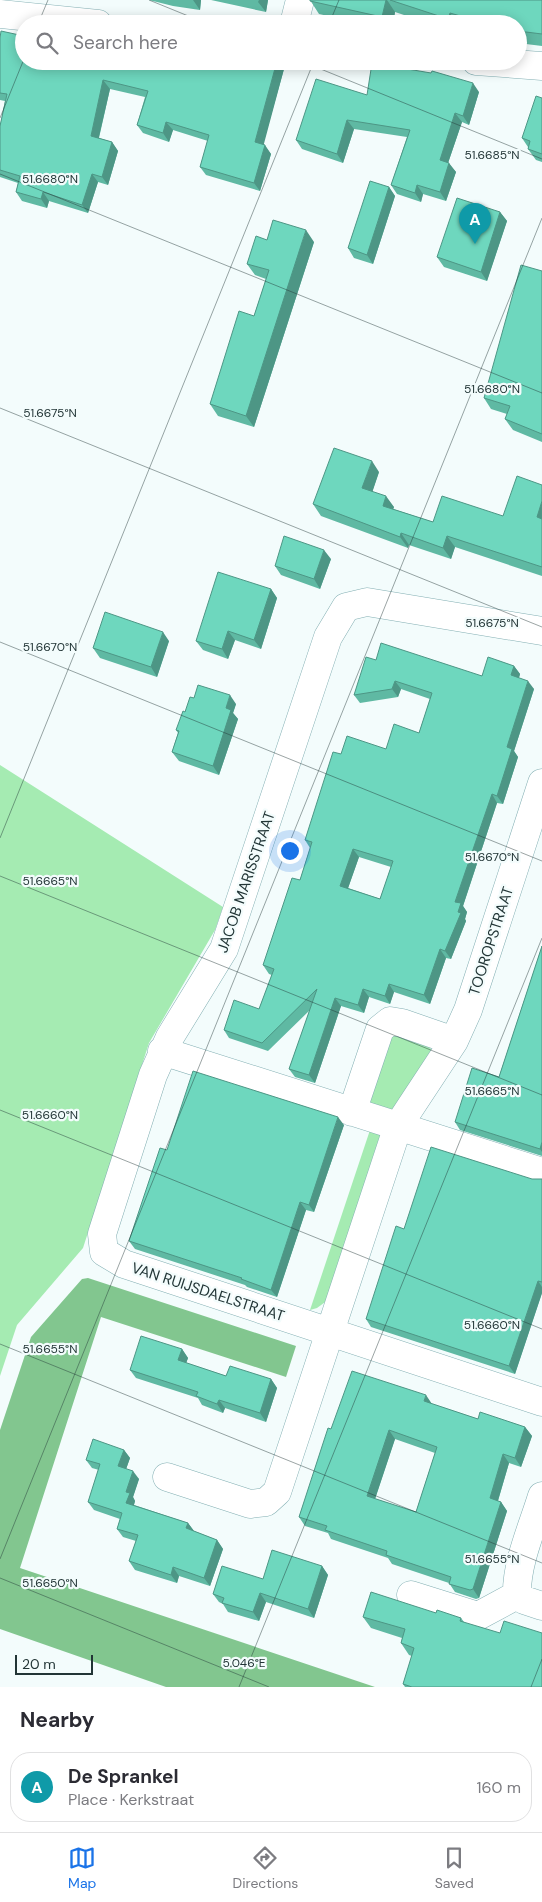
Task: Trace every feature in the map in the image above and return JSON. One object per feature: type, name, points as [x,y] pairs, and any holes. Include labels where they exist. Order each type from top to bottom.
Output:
[{"type":"street","points":[[296,15],[300,0]]},
{"type":"street","points":[[0,14],[15,16]]},
{"type":"street","points":[[527,65],[542,66]]},
{"type":"street","name":"JACOB MARISSTRAAT","points":[[102,1234],[152,1075],[162,1051],[224,949],[328,637],[346,607],[367,602],[542,632]]},
{"type":"street","name":"TOOROPSTRAAT","points":[[331,1332],[398,1126],[454,1041],[468,1010],[542,783]]},
{"type":"street","points":[[352,1112],[380,1029],[390,1021],[402,1023],[454,1041]]},
{"type":"street","points":[[162,1051],[542,1172]]},
{"type":"street","name":"VAN RUIJSDAELSTRAAT","points":[[102,1234],[104,1252],[124,1264],[542,1402]]},
{"type":"street","points":[[167,1477],[250,1504],[266,1502],[277,1492],[331,1332]]},
{"type":"street","points":[[517,1595],[520,1566],[542,1496]]},
{"type":"street","points":[[411,1595],[478,1616],[517,1595]]},
{"type":"street","points":[[517,1595],[524,1600],[542,1606]]},
{"type":"green space","points":[[0,765],[223,907],[215,930],[149,1043],[83,1248],[17,1325],[0,1376]]},
{"type":"green space","points":[[398,1034],[429,1045],[432,1052],[399,1108],[384,1115],[368,1101],[391,1036]]},
{"type":"green space","points":[[372,1124],[383,1136],[328,1300],[317,1308],[310,1310]]},
{"type":"green space","points":[[88,1278],[296,1346],[286,1377],[101,1317],[20,1568],[375,1687],[166,1687],[0,1629],[0,1430],[31,1337],[82,1279]]},
{"type":"building","points":[[386,0],[382,15],[373,15],[310,1]]},
{"type":"building","points":[[390,0],[542,0],[542,34],[527,32],[527,15],[457,15],[450,13],[449,15],[436,15]]},
{"type":"building","points":[[1,31],[15,34],[15,70],[275,70],[255,142],[265,145],[254,183],[200,167],[209,135],[166,122],[163,133],[137,125],[148,91],[103,80],[91,136],[112,142],[102,177],[92,174],[82,205],[43,192],[41,199],[16,192],[20,176],[0,170],[0,126],[7,94],[0,93]]},
{"type":"building","points":[[371,70],[413,70],[431,73],[432,71],[473,83],[463,116],[455,113],[440,160],[449,163],[440,192],[417,185],[415,193],[391,185],[410,130],[347,120],[337,154],[296,140],[316,79],[367,95]]},
{"type":"building","points":[[536,96],[542,98],[542,154],[528,149],[530,141],[522,138]]},
{"type":"building","points":[[370,181],[389,187],[367,255],[348,248]]},
{"type":"building","points":[[457,198],[500,212],[481,272],[437,257]]},
{"type":"building","points":[[273,220],[306,230],[246,416],[210,404],[239,311],[254,316],[269,270],[247,264],[256,236],[267,240]]},
{"type":"building","points":[[521,265],[542,271],[542,434],[505,419],[510,406],[484,398]]},
{"type":"building","points":[[334,448],[372,461],[362,488],[386,496],[383,506],[433,522],[442,496],[503,516],[517,476],[542,485],[542,501],[537,517],[542,519],[542,567],[447,536],[443,548],[401,533],[400,537],[313,504]]},
{"type":"building","points":[[284,536],[324,550],[314,579],[275,566]]},
{"type":"building","points":[[218,572],[271,589],[254,640],[228,631],[222,649],[196,641]]},
{"type":"building","points":[[105,612],[163,632],[151,667],[93,648]]},
{"type":"building","points":[[381,643],[482,676],[488,657],[514,666],[511,675],[528,681],[507,747],[512,749],[497,796],[492,794],[455,902],[461,903],[458,912],[461,913],[445,951],[440,949],[424,995],[389,984],[385,996],[363,989],[358,1005],[335,998],[309,1075],[289,1069],[317,989],[262,1043],[224,1030],[234,1000],[259,1009],[274,969],[263,965],[292,878],[300,880],[312,842],[305,840],[333,752],[341,754],[347,736],[386,749],[394,724],[419,733],[432,693],[395,681],[392,689],[354,695],[366,657],[376,660]],"holes":[[[353,849],[393,861],[380,899],[340,886]]]},
{"type":"building","points":[[198,685],[230,695],[226,708],[231,710],[213,766],[172,752],[179,731],[176,730],[183,711],[185,712],[190,697],[194,698]]},
{"type":"building","points":[[542,946],[542,1142],[540,1149],[455,1122],[472,1068],[499,1077]]},
{"type":"building","points":[[193,1071],[338,1117],[309,1205],[300,1202],[271,1290],[242,1278],[129,1241],[160,1148],[167,1150]]},
{"type":"building","points":[[431,1147],[532,1179],[542,1179],[542,1282],[538,1281],[509,1366],[366,1319],[396,1226],[404,1229]]},
{"type":"building","points":[[141,1336],[182,1349],[178,1360],[226,1376],[230,1366],[271,1379],[260,1413],[219,1400],[217,1404],[196,1396],[198,1392],[130,1370]]},
{"type":"building","points":[[352,1371],[426,1395],[424,1401],[478,1419],[480,1412],[525,1427],[515,1458],[503,1454],[490,1498],[501,1502],[473,1589],[470,1590],[449,1584],[451,1577],[386,1555],[387,1551],[325,1530],[327,1526],[299,1517],[328,1428],[331,1429]],"holes":[[[389,1430],[437,1447],[416,1512],[367,1496]]]},
{"type":"building","points":[[93,1439],[124,1450],[118,1466],[133,1471],[126,1492],[130,1493],[126,1503],[188,1523],[186,1528],[217,1540],[204,1578],[173,1567],[171,1575],[129,1561],[138,1535],[117,1529],[122,1513],[88,1502],[100,1464],[86,1460]]},
{"type":"building","points":[[272,1550],[322,1566],[308,1609],[260,1593],[253,1612],[222,1603],[224,1598],[213,1594],[222,1566],[263,1579]]},
{"type":"building","points":[[371,1592],[436,1613],[437,1610],[461,1618],[460,1621],[500,1633],[504,1621],[542,1633],[542,1687],[412,1687],[403,1684],[414,1648],[401,1643],[405,1629],[363,1617]]},
{"type":"place","name":"De Sprankel","points":[[475,244]]}]
